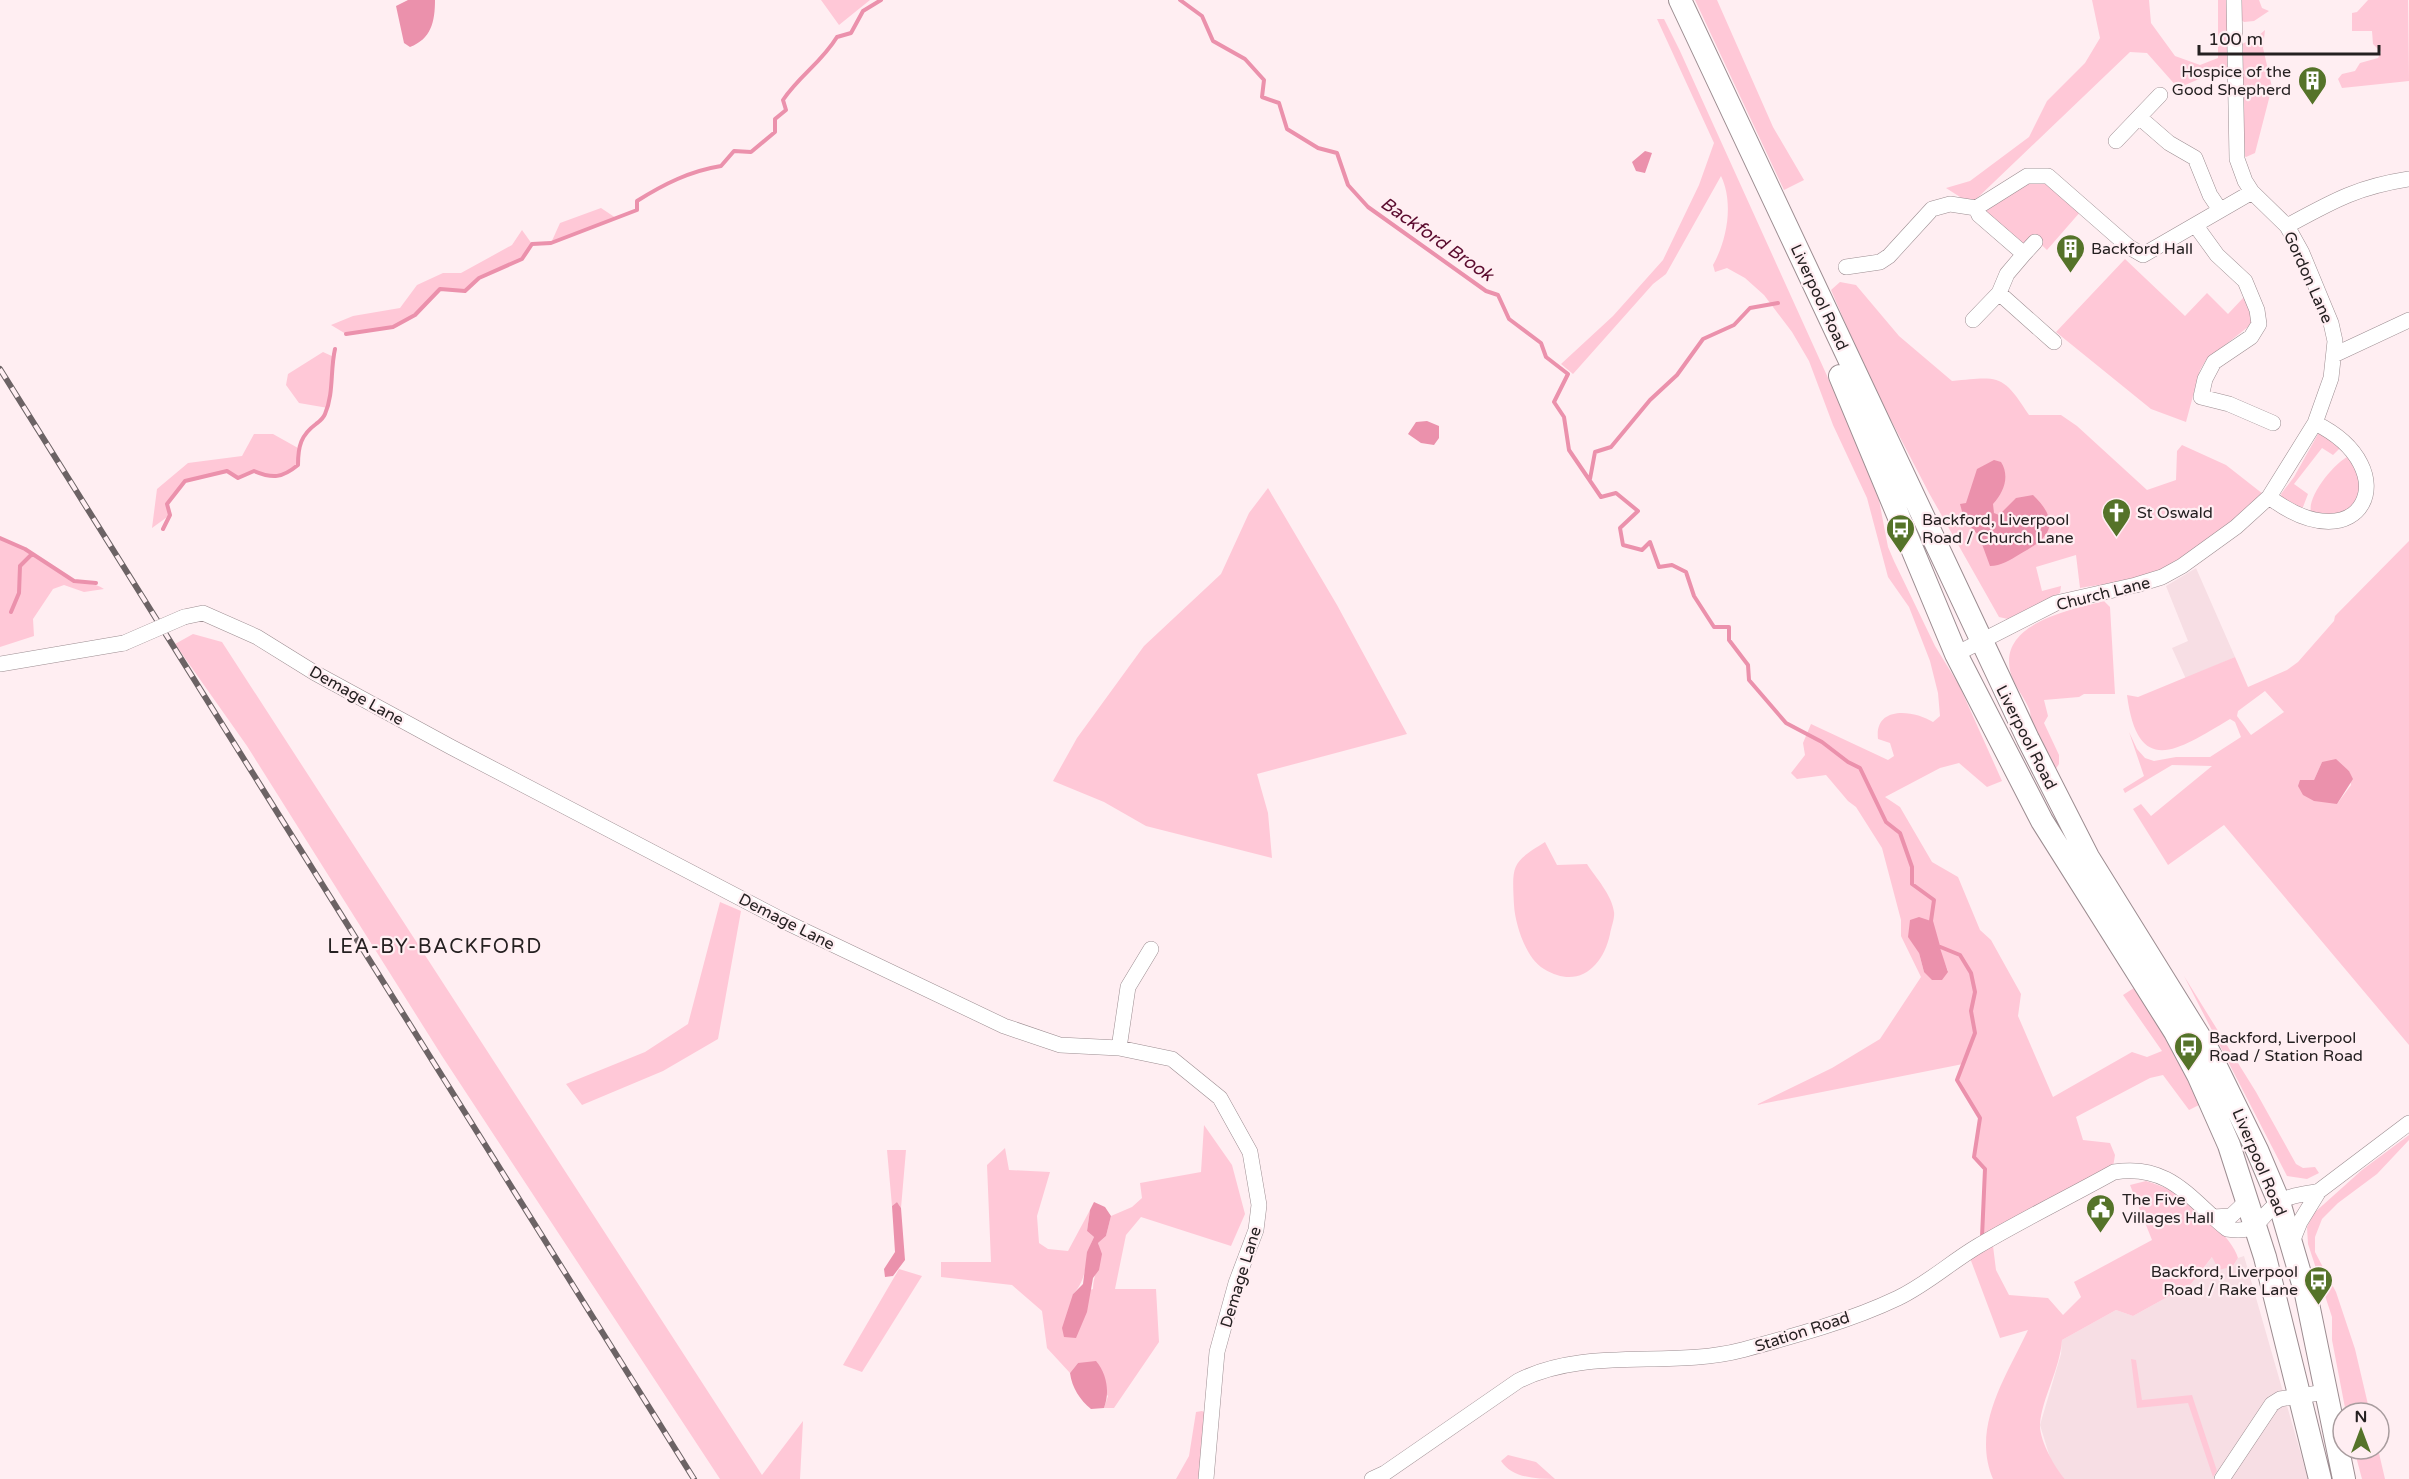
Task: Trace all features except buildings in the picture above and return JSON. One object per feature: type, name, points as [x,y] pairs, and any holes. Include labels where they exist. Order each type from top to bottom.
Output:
[{"type":"highway","name":"Liverpool Road","points":[[1663,0],[1850,398],[1956,654],[2042,821],[2175,1032],[2198,1075],[2229,1145],[2248,1200],[2320,1479]]},
{"type":"highway","name":"Liverpool Road","points":[[1680,0],[1981,641],[2088,857],[2223,1078],[2278,1202],[2292,1242],[2308,1306],[2344,1479]]},
{"type":"street","name":"Gordon Lane","points":[[2234,0],[2237,159],[2245,181],[2252,192],[2288,226],[2302,253],[2331,323],[2334,355]]},
{"type":"street","points":[[2116,141],[2160,95]]},
{"type":"street","points":[[2139,117],[2169,143],[2195,158],[2200,165],[2210,195],[2220,210]]},
{"type":"street","points":[[1846,267],[1880,262],[1889,256],[1932,209],[1950,204],[1976,208],[2014,182],[2040,174],[2057,180],[2135,253],[2143,255],[2151,253],[2252,192]]},
{"type":"street","points":[[2288,226],[2347,193],[2382,183],[2409,179]]},
{"type":"street","points":[[1976,208],[1979,215],[2024,254]]},
{"type":"street","points":[[2196,225],[2217,255],[2245,281],[2257,310],[2259,324],[2251,337],[2214,362],[2205,379],[2201,397],[2229,404],[2273,423]]},
{"type":"street","points":[[1973,320],[1999,293],[2007,274],[2035,242]]},
{"type":"street","points":[[1999,293],[2054,342]]},
{"type":"street","points":[[2334,355],[2409,320]]},
{"type":"street","name":"Church Lane","points":[[1956,654],[2056,603],[2162,577],[2236,527],[2269,497],[2315,423],[2331,378],[2334,355]]},
{"type":"street","points":[[2269,497],[2284,508],[2325,522],[2340,522],[2352,517],[2359,508],[2368,483],[2361,460],[2335,432],[2315,423]]},
{"type":"street","name":"Demage Lane","points":[[0,664],[124,643],[184,617],[203,613],[257,638],[315,673],[441,741],[767,912],[1004,1026],[1060,1045],[1119,1048],[1172,1059],[1220,1098],[1250,1152],[1259,1205],[1256,1230],[1236,1283],[1217,1352],[1206,1479]]},
{"type":"street","points":[[1119,1048],[1128,987],[1151,949]]},
{"type":"street","points":[[2292,1242],[2300,1222],[2319,1191],[2409,1123]]},
{"type":"street","name":"Station Road","points":[[1372,1479],[1385,1473],[1518,1381],[1539,1370],[1571,1365],[1681,1359],[1739,1351],[1818,1327],[1897,1299],[1976,1247],[2114,1172],[2134,1169],[2175,1182],[2228,1229],[2247,1230],[2256,1227]]},
{"type":"street","points":[[2256,1227],[2278,1202],[2319,1191]]},
{"type":"street","points":[[2213,1218],[2231,1216],[2248,1200]]},
{"type":"street","points":[[2222,1479],[2272,1404],[2280,1399],[2325,1392]]},
{"type":"shaded area","points":[[408,0],[435,0],[430,29],[423,39],[410,47],[404,43],[396,6]]},
{"type":"shaded area","points":[[821,0],[870,0],[839,25]]},
{"type":"shaded area","points":[[1695,0],[1717,0],[1773,127],[1804,180],[1784,190]]},
{"type":"shaded area","points":[[2092,0],[2149,0],[2151,23],[2175,56],[2200,65],[2218,58],[2218,0],[2230,0],[2230,74],[2218,71],[2178,88],[2147,53],[2130,52],[1971,204],[1946,188],[1970,181],[2029,137],[2047,101],[2085,63],[2100,38]]},
{"type":"shaded area","points":[[2237,0],[2259,0],[2262,8],[2269,11],[2254,21],[2244,22],[2238,17]]},
{"type":"shaded area","points":[[2368,0],[2408,0],[2409,81],[2342,88],[2338,79],[2342,74],[2355,71],[2360,63],[2378,58],[2381,52],[2373,44],[2372,31],[2352,31],[2352,13],[2357,12]]},
{"type":"shaded area","points":[[1657,19],[1664,19],[1680,51],[1838,400],[1879,500],[1888,547],[1894,561],[1935,646],[1959,685],[2002,781],[1987,787],[1959,763],[1940,768],[1885,797],[1900,807],[1932,862],[1958,877],[1980,930],[1991,940],[2021,994],[2018,1016],[2053,1097],[2132,1052],[2147,1057],[2162,1051],[2123,995],[2137,986],[2192,1080],[2199,1105],[2189,1110],[2163,1075],[2150,1078],[2076,1117],[2083,1140],[2110,1143],[2115,1155],[2113,1167],[1982,1237],[1985,1169],[1974,1157],[1980,1118],[1957,1080],[1963,1064],[1756,1105],[1832,1068],[1880,1039],[1921,977],[1901,936],[1901,920],[1882,848],[1856,807],[1826,775],[1797,779],[1791,773],[1805,755],[1803,743],[1811,724],[1888,760],[1894,756],[1890,743],[1878,739],[1878,728],[1882,720],[1897,713],[1916,715],[1933,722],[1940,716],[1938,693],[1930,661],[1909,607],[1888,577],[1867,498],[1833,425],[1809,361],[1792,332],[1764,295],[1745,278],[1727,268],[1715,272],[1713,265],[1725,233],[1728,209],[1721,176],[1666,274],[1653,284],[1573,374],[1561,364],[1613,316],[1663,260],[1699,185],[1714,143]],"holes":[[[1938,946],[1948,971],[1924,972],[1919,953]]]},
{"type":"shaded area","points":[[2265,30],[2263,48],[2272,87],[2255,153],[2246,157],[2242,155],[2242,44]]},
{"type":"shaded area","points":[[1645,151],[1652,153],[1645,173],[1636,171],[1632,162]]},
{"type":"shaded area","points":[[2043,180],[2081,211],[2047,250],[2033,237],[2026,243],[2019,244],[1984,212],[2026,184]]},
{"type":"shaded area","points":[[601,208],[616,218],[551,243],[560,223]]},
{"type":"shaded area","points":[[522,230],[532,244],[522,259],[479,278],[465,291],[440,289],[415,315],[393,327],[346,334],[331,325],[353,316],[400,308],[417,285],[443,273],[461,273],[512,245]]},
{"type":"shaded area","points":[[2125,259],[2185,316],[2207,293],[2228,314],[2244,297],[2253,313],[2253,323],[2206,360],[2200,370],[2186,422],[2151,409],[2056,332]]},
{"type":"shaded area","points":[[1840,282],[1856,285],[1899,336],[1952,381],[1980,378],[1998,381],[2013,392],[2029,415],[2061,415],[2077,426],[2147,490],[2176,480],[2177,451],[2182,445],[2226,465],[2263,494],[2192,552],[2150,576],[2080,588],[2076,555],[2036,567],[2042,591],[2061,586],[2060,593],[2008,619],[1999,617],[1929,493],[1868,376],[1831,290]]},
{"type":"shaded area","points":[[323,352],[334,357],[328,408],[299,403],[286,385],[288,374]]},
{"type":"shaded area","points":[[1427,421],[1439,426],[1439,438],[1434,445],[1421,443],[1408,434],[1416,422]]},
{"type":"shaded area","points":[[2326,433],[2340,448],[2333,455],[2322,448],[2294,484],[2308,494],[2303,507],[2298,511],[2282,499],[2281,494],[2294,477],[2318,434]]},
{"type":"shaded area","points":[[254,434],[273,434],[298,448],[298,465],[287,473],[277,476],[254,471],[238,478],[227,471],[185,481],[167,504],[170,515],[152,528],[157,489],[188,463],[242,456]]},
{"type":"shaded area","points":[[2349,456],[2361,467],[2358,502],[2345,516],[2311,512],[2313,497],[2323,480],[2343,459]]},
{"type":"shaded area","points":[[1994,460],[2001,462],[2005,478],[2003,489],[1993,504],[1994,513],[1999,515],[2016,498],[2033,495],[2042,505],[2050,522],[2049,529],[2039,542],[2005,562],[1990,566],[1979,536],[1964,519],[1960,504],[1966,503],[1977,469]]},
{"type":"shaded area","points":[[1268,488],[1337,605],[1407,734],[1257,774],[1268,813],[1272,858],[1146,826],[1104,802],[1053,781],[1077,738],[1144,646],[1221,574],[1249,513]]},
{"type":"shaded area","points":[[0,538],[77,582],[96,585],[104,589],[84,592],[64,585],[53,589],[33,619],[34,636],[0,647]]},
{"type":"shaded area","points":[[2409,541],[2409,1045],[2224,825],[2168,865],[2133,809],[2141,804],[2151,816],[2212,766],[2172,765],[2125,793],[2123,789],[2144,776],[2129,732],[2137,749],[2145,758],[2154,761],[2176,757],[2210,757],[2241,737],[2235,722],[2230,719],[2177,747],[2163,750],[2151,748],[2140,739],[2132,721],[2127,695],[2138,697],[2235,657],[2248,687],[2287,670],[2298,662],[2334,621],[2335,616]],"holes":[[[2265,691],[2284,712],[2251,735],[2237,716],[2238,711]],[[2322,762],[2340,765],[2349,771],[2351,785],[2337,804],[2300,780],[2314,780]]]},
{"type":"shaded area","points":[[2196,568],[2235,657],[2186,679],[2172,648],[2188,641],[2166,586]]},
{"type":"shaded area","points":[[2104,601],[2110,607],[2115,694],[2084,694],[2079,697],[2044,700],[2048,716],[2044,723],[2059,755],[2059,764],[2055,770],[2032,729],[2030,711],[2011,674],[2009,657],[2015,642],[2025,631],[2040,622],[2073,609]]},
{"type":"shaded area","points":[[193,634],[222,642],[762,1475],[803,1421],[800,1479],[720,1479],[442,1056],[247,746],[175,644]]},
{"type":"shaded area","points":[[2336,759],[2349,771],[2353,779],[2337,804],[2314,801],[2303,795],[2298,786],[2300,780],[2314,780],[2322,762]]},
{"type":"shaded area","points":[[1545,842],[1557,865],[1587,864],[1613,906],[1613,920],[1607,946],[1602,956],[1587,972],[1578,976],[1556,975],[1538,964],[1527,949],[1517,922],[1513,881],[1516,866],[1526,855]]},
{"type":"shaded area","points":[[720,902],[741,911],[718,1039],[663,1071],[582,1105],[566,1084],[645,1052],[688,1024]]},
{"type":"shaded area","points":[[1919,917],[1931,921],[1948,972],[1942,980],[1932,980],[1924,972],[1919,953],[1908,937],[1910,920]]},
{"type":"shaded area","points":[[2184,976],[2256,1092],[2296,1164],[2303,1168],[2315,1167],[2319,1173],[2307,1179],[2287,1176]]},
{"type":"shaded area","points":[[1204,1125],[1232,1165],[1245,1214],[1231,1246],[1141,1217],[1126,1235],[1115,1289],[1156,1289],[1159,1342],[1114,1408],[1104,1408],[1108,1396],[1078,1363],[1070,1373],[1047,1348],[1042,1311],[1012,1285],[941,1277],[941,1262],[991,1262],[987,1165],[1005,1148],[1009,1170],[1050,1172],[1037,1216],[1039,1243],[1048,1249],[1068,1251],[1090,1210],[1087,1231],[1094,1237],[1082,1281],[1073,1294],[1093,1289],[1100,1255],[1098,1243],[1106,1236],[1111,1216],[1132,1207],[1142,1198],[1140,1183],[1201,1172]]},
{"type":"shaded area","points":[[2409,1135],[2409,1140],[2377,1174],[2338,1203],[2322,1219],[2315,1237],[2315,1252],[2336,1292],[2355,1349],[2367,1401],[2344,1401],[2332,1340],[2332,1317],[2308,1244],[2307,1227],[2314,1213],[2362,1170]]},
{"type":"shaded area","points":[[887,1150],[906,1150],[901,1208],[897,1202],[892,1206]]},
{"type":"shaded area","points":[[2146,1181],[2173,1191],[2201,1212],[2228,1240],[2238,1258],[2233,1266],[2219,1270],[2212,1257],[2191,1284],[2133,1316],[2116,1310],[2062,1340],[2058,1362],[2041,1414],[2040,1431],[2048,1453],[2065,1479],[1993,1479],[1987,1460],[1986,1440],[1989,1421],[2001,1384],[2028,1330],[2000,1338],[1970,1258],[1993,1246],[1996,1270],[2009,1295],[2048,1298],[2063,1315],[2081,1297],[2074,1282],[2152,1240],[2130,1185]]},
{"type":"shaded area","points":[[897,1202],[901,1208],[905,1260],[893,1276],[885,1277],[884,1269],[895,1252],[892,1206]]},
{"type":"shaded area","points":[[1094,1202],[1105,1207],[1111,1216],[1106,1236],[1098,1243],[1102,1254],[1099,1270],[1093,1278],[1087,1312],[1076,1338],[1064,1337],[1062,1328],[1073,1294],[1083,1284],[1087,1252],[1094,1237],[1087,1231],[1090,1210]]},
{"type":"shaded area","points":[[2213,1256],[2233,1266],[2238,1258],[2244,1256],[2308,1479],[2065,1479],[2052,1464],[2040,1425],[2061,1354],[2062,1340],[2116,1310],[2133,1316],[2191,1284]]},
{"type":"shaded area","points":[[899,1269],[922,1276],[862,1372],[843,1365]]},
{"type":"shaded area","points":[[2131,1359],[2136,1360],[2142,1400],[2192,1395],[2217,1471],[2213,1477],[2188,1403],[2137,1408]]},
{"type":"shaded area","points":[[1096,1361],[1105,1377],[1107,1396],[1104,1408],[1091,1409],[1077,1393],[1070,1373],[1078,1363]]},
{"type":"shaded area","points":[[1196,1412],[1206,1413],[1201,1479],[1176,1479],[1189,1456]]},
{"type":"shaded area","points":[[1508,1455],[1536,1462],[1555,1479],[1532,1478],[1511,1471],[1501,1461]]},
{"type":"shaded area","points":[[2357,1461],[2381,1461],[2385,1479],[2362,1479]]},
{"type":"waterway","points":[[346,334],[393,327],[415,315],[440,289],[465,291],[479,278],[522,259],[532,244],[551,243],[637,210],[637,201],[667,184],[699,171],[721,166],[734,151],[751,152],[775,132],[775,119],[786,110],[783,100],[796,83],[837,37],[851,33],[863,11],[881,0]]},
{"type":"waterway","name":"Backford Brook","points":[[1180,0],[1202,16],[1213,41],[1245,59],[1264,80],[1262,97],[1279,103],[1287,129],[1318,148],[1337,153],[1348,185],[1368,207],[1486,291],[1498,295],[1509,319],[1541,343],[1546,357],[1568,374],[1554,402],[1564,417],[1569,450],[1601,497],[1616,493],[1638,511],[1620,528],[1623,545],[1642,550],[1650,542],[1659,567],[1672,565],[1686,572],[1694,596],[1714,627],[1729,627],[1729,640],[1748,665],[1749,680],[1786,723],[1822,742],[1848,762],[1860,768],[1886,822],[1900,833],[1912,867],[1912,884],[1934,900],[1931,921],[1938,946],[1960,955],[1971,973],[1975,992],[1971,1011],[1975,1033],[1957,1080],[1980,1118],[1974,1157],[1985,1169],[1982,1237]]},
{"type":"waterway","points":[[1590,479],[1595,452],[1611,447],[1650,400],[1677,375],[1703,339],[1734,325],[1750,308],[1778,303]]},
{"type":"waterway","points":[[163,529],[170,515],[167,504],[185,481],[227,471],[238,478],[254,471],[277,476],[287,473],[298,465],[300,447],[304,437],[322,419],[328,406],[335,349]]},
{"type":"waterway","points":[[0,538],[25,549],[74,581],[96,583]]},
{"type":"waterway","points":[[11,612],[19,593],[20,566],[32,554]]},
{"type":"railway","points":[[0,369],[694,1479]]},
{"type":"place","name":"Hospice of the Good Shepherd","points":[[2312,106]]},
{"type":"place","name":"Backford Hall","points":[[2070,274]]},
{"type":"place","name":"St Oswald","points":[[2116,538]]},
{"type":"place","name":"Backford, Liverpool Road / Church Lane","points":[[1901,554]]},
{"type":"place","name":"Backford, Liverpool Road / Station Road","points":[[2188,1072]]},
{"type":"place","name":"The Five Villages Hall","points":[[2101,1234]]},
{"type":"place","name":"Backford, Liverpool Road / Rake Lane","points":[[2319,1306]]},
{"type":"district","name":"LEA-BY-BACKFORD","points":[[435,946]]}]
